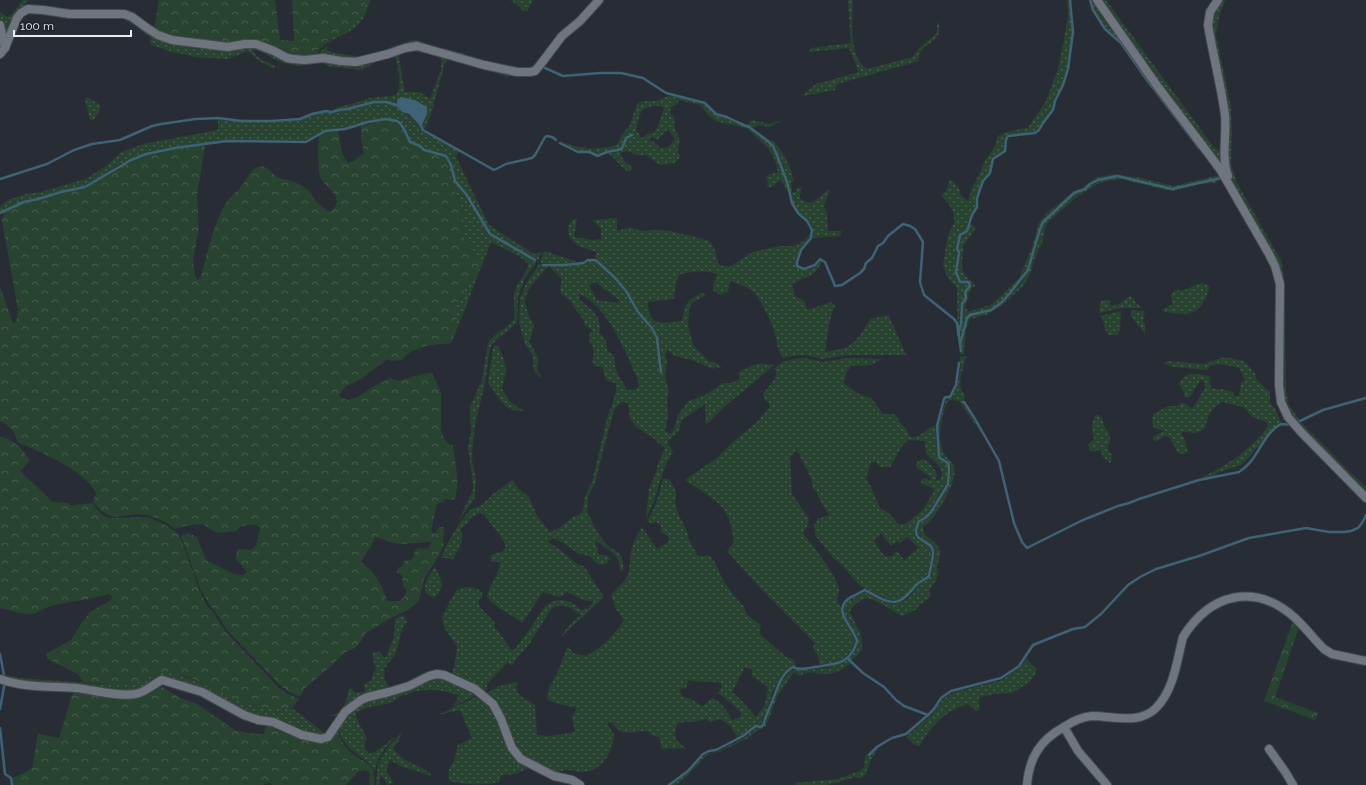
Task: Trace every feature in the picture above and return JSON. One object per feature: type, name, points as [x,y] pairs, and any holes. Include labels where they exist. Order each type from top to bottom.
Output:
[{"type":"street","points":[[3,51],[14,24],[21,13],[28,9],[80,14],[124,14],[132,17],[158,35],[172,40],[228,47],[250,43],[263,46],[287,58],[293,59],[305,60],[323,58],[356,62],[417,46],[484,65],[517,72],[530,72],[540,65],[562,36],[580,21],[599,0]]},
{"type":"street","points":[[1098,0],[1158,87],[1220,169],[1270,254],[1280,284],[1279,385],[1284,409],[1288,417],[1301,432],[1366,498]]},
{"type":"street","points":[[1218,0],[1210,12],[1208,25],[1225,116],[1225,162],[1232,188]]},
{"type":"street","points":[[0,25],[3,51]]},
{"type":"street","points":[[1026,785],[1030,763],[1041,744],[1055,731],[1081,718],[1102,716],[1123,718],[1142,717],[1156,708],[1169,689],[1183,637],[1187,630],[1195,621],[1214,606],[1231,598],[1255,596],[1276,605],[1294,618],[1328,652],[1366,662]]},
{"type":"street","points":[[0,679],[26,684],[74,688],[125,695],[143,692],[162,680],[202,692],[244,716],[273,722],[302,735],[321,739],[328,737],[345,712],[361,700],[409,686],[429,676],[437,674],[444,675],[475,689],[493,704],[502,719],[512,748],[521,759],[554,776],[572,780],[580,785]]},
{"type":"street","points":[[1064,727],[1078,751],[1107,785]]},
{"type":"street","points":[[1269,749],[1293,785]]},
{"type":"green space","points":[[23,0],[27,0],[5,42],[0,22],[0,12],[8,17]]},
{"type":"green space","points":[[159,0],[275,0],[280,40],[294,41],[292,0],[366,0],[361,15],[356,21],[329,39],[310,58],[282,54],[238,43],[186,42],[154,31]]},
{"type":"green space","points":[[366,0],[370,0],[367,10],[358,25],[347,33],[329,42],[319,50],[316,56],[310,58],[323,44],[356,21],[366,3]]},
{"type":"green space","points":[[510,0],[533,0],[527,12],[522,10],[518,5]]},
{"type":"green space","points":[[848,0],[853,0],[852,27],[854,47],[861,63],[867,69],[913,57],[918,49],[937,32],[937,24],[939,22],[939,32],[937,36],[920,52],[919,61],[837,84],[835,90],[802,96],[817,83],[859,72],[849,48],[809,52],[811,48],[851,43]]},
{"type":"green space","points":[[1067,0],[1069,0],[1073,31],[1067,69],[1062,85],[1054,100],[1053,110],[1035,132],[1007,135],[1004,151],[993,158],[989,172],[982,181],[978,192],[976,199],[977,207],[971,214],[966,230],[959,235],[956,249],[955,272],[959,283],[967,283],[969,286],[964,292],[965,298],[960,309],[960,323],[958,331],[957,288],[948,278],[943,265],[948,235],[954,223],[954,215],[950,206],[941,195],[946,191],[949,181],[952,180],[959,188],[961,195],[968,201],[972,188],[984,162],[995,146],[999,135],[1010,131],[1028,128],[1046,101],[1058,69],[1067,23]]},
{"type":"green space","points":[[1091,0],[1096,0],[1157,87],[1219,169],[1245,216],[1222,179],[1215,183],[1199,184],[1174,191],[1121,179],[1101,182],[1078,196],[1049,221],[1046,225],[1043,240],[1034,261],[1032,270],[1023,286],[1000,307],[986,315],[970,319],[966,329],[964,354],[960,354],[967,319],[974,315],[992,310],[1003,303],[1012,293],[1030,268],[1044,222],[1074,193],[1105,178],[1116,177],[1171,189],[1182,188],[1222,178],[1148,79],[1126,46],[1106,28],[1094,9]]},
{"type":"green space","points":[[1100,0],[1106,0],[1213,146],[1222,153],[1225,173],[1159,86]]},
{"type":"green space","points":[[1220,0],[1226,0],[1219,17],[1216,35],[1231,106],[1231,164],[1237,183],[1279,257],[1281,257],[1284,279],[1286,392],[1289,405],[1300,421],[1366,487],[1366,496],[1295,423],[1283,401],[1281,284],[1233,187],[1228,172],[1228,139],[1210,25],[1211,13]]},
{"type":"green space","points":[[123,15],[146,29],[340,62],[412,47],[511,71],[510,76],[507,77],[488,69],[480,69],[448,59],[445,63],[431,114],[424,129],[422,126],[427,114],[427,107],[413,99],[397,100],[396,104],[383,102],[372,103],[332,112],[337,107],[370,98],[396,95],[400,81],[395,57],[379,60],[362,70],[328,66],[322,63],[299,66],[280,62],[257,50],[253,50],[253,52],[260,59],[275,66],[274,69],[258,60],[248,51],[228,59],[195,57],[168,51],[150,44],[151,38],[119,16]],"holes":[[[411,51],[441,58],[441,70],[430,99],[419,92],[406,92],[404,90],[399,55]]]},
{"type":"green space","points":[[413,40],[442,49],[462,53],[475,59],[534,70],[517,71],[424,47],[356,61],[318,57],[320,52],[327,46],[327,50],[333,53],[366,57]]},
{"type":"green space","points":[[671,95],[705,104],[715,115],[727,118],[749,128],[768,141],[776,155],[786,182],[787,192],[782,181],[780,180],[773,186],[767,187],[768,181],[766,178],[768,175],[778,172],[777,165],[770,151],[750,131],[745,128],[716,120],[711,117],[700,105],[679,100],[677,104],[671,107],[670,112],[671,115],[674,116],[675,129],[680,139],[678,153],[681,155],[675,162],[659,165],[645,155],[625,151],[620,154],[625,162],[633,168],[629,172],[625,170],[613,157],[607,153],[620,150],[624,146],[627,138],[632,136],[631,135],[626,137],[621,148],[608,150],[598,155],[579,151],[559,141],[589,149],[609,147],[618,144],[621,136],[630,125],[637,104],[642,101],[656,101]],"holes":[[[654,106],[661,106],[664,108],[658,126],[654,133],[645,135],[642,139],[636,130],[640,114],[645,109]],[[668,129],[675,139],[668,147],[660,148],[653,141],[649,141],[650,138],[653,137],[657,140]]]},
{"type":"green space","points":[[87,97],[100,105],[97,116],[92,121],[90,119],[85,100]]},
{"type":"green space","points":[[374,103],[397,105],[402,112],[411,117],[423,130],[459,151],[456,157],[489,225],[532,253],[535,254],[542,252],[538,261],[490,234],[466,194],[456,181],[452,164],[446,156],[425,150],[411,141],[401,122],[397,120],[386,119],[368,122],[345,129],[325,130],[306,141],[227,141],[175,147],[145,153],[118,165],[103,176],[84,186],[24,201],[0,212],[0,206],[8,200],[25,194],[41,192],[85,179],[105,167],[120,153],[143,144],[218,130],[218,119],[242,122],[300,120],[312,114],[326,112],[333,113]]},
{"type":"green space","points":[[386,120],[396,122],[402,126],[410,142],[424,151],[446,157],[450,180],[463,211],[463,235],[478,258],[479,268],[474,278],[465,284],[463,297],[454,304],[457,320],[456,330],[451,343],[425,346],[409,353],[402,360],[391,361],[388,359],[361,379],[345,387],[339,395],[347,400],[356,398],[390,378],[399,381],[422,374],[432,373],[441,392],[441,429],[444,439],[453,446],[457,474],[457,488],[454,500],[445,499],[443,502],[437,504],[431,531],[435,534],[439,527],[444,527],[444,545],[424,579],[418,602],[408,610],[366,633],[355,648],[344,653],[305,688],[300,697],[289,692],[280,685],[227,630],[200,588],[181,536],[188,533],[197,537],[206,560],[234,574],[243,575],[247,572],[236,559],[237,549],[251,550],[256,545],[260,528],[256,525],[247,525],[240,527],[236,531],[220,533],[215,532],[203,524],[175,529],[162,520],[147,515],[139,514],[112,516],[106,514],[93,502],[96,493],[83,477],[61,463],[17,442],[12,429],[0,421],[0,286],[14,324],[17,319],[18,310],[2,221],[4,212],[12,208],[64,191],[79,189],[90,185],[128,161],[172,148],[205,146],[197,195],[199,228],[193,261],[195,276],[198,280],[201,276],[213,232],[223,208],[229,199],[244,184],[249,175],[257,168],[261,166],[267,168],[277,177],[297,183],[304,187],[327,211],[332,211],[337,200],[336,196],[320,176],[318,156],[319,135],[325,131],[338,130],[342,153],[348,163],[354,161],[364,153],[361,139],[361,126]],"holes":[[[376,537],[400,544],[431,542],[428,549],[418,548],[414,553],[412,560],[404,561],[403,565],[398,568],[397,572],[402,575],[403,586],[407,590],[404,597],[400,601],[387,601],[377,579],[361,562]]]},
{"type":"green space","points":[[752,120],[770,124],[782,120],[769,127],[758,125],[753,128],[747,124]]},
{"type":"green space","points":[[770,139],[782,152],[791,170],[794,181],[791,183],[792,192],[796,192],[797,188],[802,187],[800,198],[809,203],[816,200],[830,189],[824,206],[827,214],[828,231],[842,231],[840,236],[813,238],[814,232],[810,223],[799,212],[793,203],[783,165]]},
{"type":"green space","points":[[446,157],[455,182],[465,195],[489,235],[526,255],[536,263],[525,278],[518,297],[517,322],[490,347],[485,383],[475,425],[473,443],[472,460],[476,480],[475,497],[458,521],[473,490],[468,447],[471,432],[470,407],[482,380],[488,343],[493,337],[512,322],[515,313],[515,291],[528,267],[528,263],[517,255],[491,242],[454,337],[457,317],[453,309],[454,304],[463,297],[465,284],[469,281],[475,252],[465,240],[463,235],[463,211],[450,180]]},
{"type":"green space","points":[[1113,174],[1142,178],[1173,186],[1219,175],[1220,177],[1172,188],[1158,186],[1117,175],[1097,179],[1084,188],[1074,192],[1047,216],[1041,225],[1028,269],[1022,278],[1001,302],[991,310],[967,317],[960,342],[959,334],[962,324],[963,304],[967,299],[966,292],[971,286],[969,282],[960,281],[958,277],[958,249],[961,236],[968,231],[970,223],[976,228],[963,246],[962,262],[964,273],[975,286],[971,288],[968,296],[969,299],[966,302],[965,308],[968,312],[990,305],[1019,278],[1033,245],[1038,224],[1047,213],[1074,191],[1082,188],[1095,178]]},
{"type":"green space","points":[[617,218],[617,231],[630,227],[641,231],[671,231],[707,240],[714,248],[719,265],[729,267],[753,252],[780,246],[793,246],[799,244],[810,234],[798,255],[796,266],[803,270],[809,270],[814,268],[820,260],[822,260],[814,273],[792,284],[795,296],[804,301],[807,310],[831,302],[835,306],[830,322],[825,352],[847,347],[859,337],[870,319],[888,315],[906,355],[846,355],[823,359],[804,355],[783,358],[779,351],[770,319],[756,294],[750,289],[730,281],[728,292],[721,295],[714,291],[713,286],[717,275],[713,273],[698,272],[679,275],[676,283],[674,299],[648,302],[651,316],[654,320],[663,323],[682,321],[684,310],[688,302],[694,297],[704,293],[706,295],[693,302],[690,306],[688,323],[690,335],[694,346],[708,361],[716,363],[723,369],[716,367],[713,369],[692,360],[675,356],[668,350],[665,354],[667,361],[665,376],[669,393],[667,397],[668,416],[665,431],[670,434],[674,429],[678,415],[689,401],[705,395],[723,383],[730,383],[739,380],[739,372],[750,366],[775,364],[724,407],[706,425],[705,404],[682,420],[679,430],[667,442],[673,452],[668,460],[654,502],[646,518],[649,488],[665,448],[652,437],[636,427],[630,419],[628,403],[622,402],[615,408],[595,483],[588,496],[587,512],[599,535],[607,545],[620,554],[623,562],[623,571],[620,571],[619,561],[615,555],[597,541],[595,544],[598,548],[597,552],[600,555],[606,555],[610,558],[606,564],[599,565],[589,556],[579,554],[564,543],[553,538],[548,542],[576,563],[584,566],[604,597],[561,637],[567,628],[581,615],[567,606],[559,606],[551,609],[530,643],[516,659],[513,665],[510,665],[508,662],[487,684],[487,689],[483,692],[451,676],[457,647],[443,624],[443,616],[456,591],[470,587],[477,589],[482,593],[482,597],[478,602],[480,607],[495,623],[494,626],[513,651],[542,610],[552,602],[557,600],[567,601],[581,610],[588,609],[594,601],[584,600],[567,592],[560,597],[543,592],[522,623],[495,605],[487,597],[500,567],[500,562],[491,562],[490,560],[492,555],[502,552],[506,547],[500,535],[484,515],[480,513],[469,519],[468,523],[461,528],[462,541],[453,560],[441,558],[460,522],[470,510],[482,505],[492,495],[512,480],[519,489],[529,497],[537,516],[550,532],[559,528],[573,517],[579,515],[583,510],[585,496],[592,482],[608,415],[613,403],[616,383],[606,380],[602,367],[595,366],[592,361],[594,350],[589,340],[590,333],[593,331],[585,325],[583,319],[572,303],[561,293],[560,288],[562,280],[549,266],[565,266],[595,261],[615,280],[625,292],[637,313],[651,328],[656,339],[662,375],[662,361],[658,338],[653,327],[639,311],[627,291],[617,279],[595,259],[596,252],[578,245],[571,239],[568,228],[573,219],[577,219],[574,237],[592,240],[601,239],[601,229],[592,220]],"holes":[[[595,282],[619,300],[618,303],[597,300],[589,285]],[[580,294],[600,310],[608,320],[621,342],[637,377],[639,385],[636,389],[628,390],[620,378],[615,367],[614,357],[607,351],[606,341],[599,333],[600,327],[598,317],[579,299]]]},
{"type":"green space","points":[[544,251],[576,262],[565,264],[540,262]]},
{"type":"green space","points":[[539,264],[549,266],[530,287],[525,302],[529,318],[532,320],[534,326],[529,341],[538,358],[537,370],[542,378],[541,379],[535,371],[533,356],[525,344],[519,323],[520,298],[525,286]]},
{"type":"green space","points":[[1202,283],[1210,286],[1203,303],[1194,312],[1181,314],[1162,311],[1163,309],[1172,305],[1171,296],[1173,292],[1184,290]]},
{"type":"green space","points":[[1130,296],[1143,308],[1121,308],[1099,313],[1100,303],[1103,300],[1110,301],[1110,307],[1119,304]]},
{"type":"green space","points":[[1131,310],[1145,311],[1143,321],[1145,324],[1145,334],[1131,316]]},
{"type":"green space","points":[[1121,311],[1120,330],[1117,335],[1109,335],[1105,329],[1102,317],[1099,316]]},
{"type":"green space","points":[[495,345],[498,346],[504,359],[506,372],[502,389],[510,402],[524,411],[517,411],[506,406],[498,398],[488,383],[493,348]]},
{"type":"green space","points":[[966,356],[960,381],[962,391],[965,395],[965,402],[963,403],[985,439],[959,401],[948,401],[943,413],[940,440],[943,452],[952,463],[955,473],[948,494],[932,519],[923,527],[925,534],[935,542],[940,550],[937,565],[937,579],[930,589],[929,598],[919,605],[917,609],[902,616],[873,600],[865,598],[853,606],[850,612],[861,635],[862,650],[852,661],[849,658],[855,651],[858,638],[843,609],[845,603],[865,592],[891,604],[896,604],[907,599],[918,585],[931,576],[935,551],[932,546],[921,537],[917,530],[920,522],[932,513],[949,484],[951,468],[949,463],[940,455],[938,426],[946,400],[951,398],[957,385],[961,364],[959,363],[960,357]]},
{"type":"green space","points":[[1224,357],[1244,361],[1255,373],[1257,380],[1270,392],[1270,404],[1275,408],[1281,423],[1267,434],[1261,444],[1241,465],[1219,472],[1213,476],[1199,479],[1228,463],[1245,451],[1268,426],[1266,422],[1253,417],[1243,407],[1223,402],[1213,409],[1207,420],[1205,428],[1201,431],[1196,433],[1182,432],[1182,436],[1188,451],[1184,454],[1178,453],[1169,437],[1165,436],[1156,441],[1153,440],[1153,437],[1164,431],[1154,428],[1152,420],[1153,414],[1168,406],[1177,406],[1181,403],[1185,403],[1192,409],[1205,388],[1205,383],[1201,379],[1190,397],[1184,397],[1185,394],[1179,384],[1184,377],[1191,374],[1209,376],[1210,386],[1213,389],[1222,389],[1233,392],[1234,396],[1239,396],[1241,383],[1245,381],[1239,368],[1220,364],[1210,366],[1208,370],[1174,367],[1164,364],[1167,361],[1205,364]]},
{"type":"green space","points":[[804,358],[823,362],[847,358],[882,359],[871,365],[851,366],[846,373],[844,383],[857,393],[872,399],[883,414],[894,414],[900,423],[906,428],[910,437],[921,435],[931,427],[935,426],[938,456],[939,459],[947,464],[948,469],[946,483],[929,512],[918,520],[915,527],[915,536],[925,543],[932,551],[928,575],[916,583],[905,597],[896,601],[887,599],[865,589],[858,584],[841,564],[834,559],[815,535],[814,525],[818,519],[829,515],[813,488],[811,478],[797,450],[790,458],[792,494],[809,519],[807,527],[803,533],[834,577],[839,591],[837,601],[855,641],[850,652],[842,659],[819,665],[819,658],[813,647],[815,643],[762,590],[727,551],[734,542],[730,523],[725,511],[710,496],[685,480],[717,458],[758,421],[770,406],[764,399],[763,394],[776,377],[776,370],[774,369],[784,362]],"holes":[[[909,440],[925,441],[926,453],[938,464],[942,475],[941,479],[935,481],[937,474],[929,463],[922,459],[916,463],[916,467],[931,478],[929,481],[926,478],[922,479],[921,483],[935,489],[923,510],[905,524],[899,525],[890,514],[880,508],[866,479],[871,462],[876,462],[880,467],[890,467],[902,445]],[[881,533],[891,546],[897,541],[900,543],[907,537],[919,548],[904,560],[897,551],[892,556],[886,557],[874,541]]]},
{"type":"green space","points":[[1097,414],[1102,419],[1110,437],[1107,448],[1112,455],[1110,463],[1103,457],[1100,449],[1094,452],[1090,450],[1088,445],[1094,439],[1092,423]]},
{"type":"green space","points":[[0,437],[13,442],[23,451],[29,459],[28,463],[20,471],[53,502],[68,503],[72,506],[92,503],[101,514],[109,518],[148,517],[164,524],[178,534],[207,606],[213,612],[225,631],[278,687],[299,699],[292,708],[283,709],[264,707],[247,703],[221,693],[190,678],[170,672],[158,673],[142,681],[125,684],[83,682],[78,674],[47,659],[46,654],[71,640],[90,612],[111,600],[112,596],[108,594],[55,605],[30,614],[0,608]]},
{"type":"green space","points":[[663,479],[669,479],[675,489],[675,502],[678,514],[688,533],[689,540],[698,556],[709,555],[714,561],[724,582],[734,596],[744,606],[746,614],[761,625],[761,635],[786,657],[794,660],[796,667],[793,666],[786,671],[780,679],[771,696],[768,709],[763,717],[762,723],[760,725],[756,725],[737,738],[731,726],[720,719],[711,722],[706,719],[682,722],[678,723],[675,734],[677,741],[687,748],[662,749],[659,737],[651,735],[646,731],[631,733],[623,732],[610,722],[607,724],[614,734],[612,747],[601,764],[590,771],[581,772],[565,770],[555,774],[529,762],[516,751],[485,694],[499,686],[518,682],[517,691],[519,694],[535,705],[537,735],[550,736],[575,732],[572,717],[577,708],[548,700],[548,690],[568,646],[573,653],[586,656],[607,641],[624,620],[616,609],[611,595],[626,579],[629,572],[631,550],[642,527],[657,549],[668,542],[669,537],[661,532],[661,526],[656,522],[652,524],[647,521],[655,506]],"holes":[[[745,667],[752,670],[752,676],[768,687],[765,704],[756,717],[732,692]],[[689,680],[720,683],[722,687],[718,693],[733,704],[741,713],[741,717],[732,720],[726,710],[715,699],[712,698],[702,707],[693,700],[682,696],[680,689],[686,688]]]},
{"type":"green space","points":[[435,567],[442,583],[438,594],[434,598],[426,592],[425,588],[427,580]]},
{"type":"green space","points":[[403,615],[407,622],[403,627],[395,655],[384,669],[385,681],[392,690],[367,695],[340,716],[327,716],[336,714],[344,706],[348,690],[351,688],[355,693],[364,692],[364,684],[371,681],[376,670],[373,653],[379,651],[384,657],[386,657],[394,637],[395,619]]},
{"type":"green space","points":[[1293,621],[1299,627],[1275,697],[1318,713],[1315,720],[1264,701]]},
{"type":"green space","points":[[1027,658],[1037,669],[1030,682],[1012,693],[979,697],[979,710],[976,711],[968,704],[960,706],[946,714],[928,732],[920,746],[915,745],[906,737],[935,711],[943,699],[952,693],[1002,680],[1020,667]]},
{"type":"green space","points":[[847,660],[851,663],[831,674],[807,673],[800,676],[794,672],[778,695],[766,726],[748,738],[705,757],[686,777],[676,785],[671,785],[689,772],[704,755],[716,752],[744,738],[757,728],[761,728],[765,725],[776,693],[782,681],[791,670],[827,668]]},
{"type":"green space","points":[[164,671],[172,672],[194,680],[255,706],[283,709],[292,708],[327,735],[320,737],[259,718],[162,678],[135,693],[55,686],[6,678],[6,675],[19,678],[102,684],[146,679]]},
{"type":"green space","points":[[437,674],[481,693],[452,707],[457,700],[457,695],[443,691],[423,690],[409,693],[391,702],[360,710],[356,713],[356,717],[367,740],[365,741],[365,750],[368,751],[369,754],[379,749],[395,737],[382,752],[375,771],[370,764],[349,748],[341,737],[337,725],[353,706]]},
{"type":"green space","points":[[156,683],[180,698],[197,704],[235,730],[247,733],[264,734],[268,722],[321,740],[336,727],[342,742],[348,750],[370,766],[373,771],[374,785],[369,785],[370,774],[368,771],[363,770],[358,772],[346,785],[273,785],[270,783],[261,785],[12,785],[12,778],[32,768],[38,734],[59,738],[74,689],[125,696]]},
{"type":"green space","points":[[482,694],[492,705],[509,742],[533,766],[516,774],[502,775],[499,782],[495,783],[465,784],[451,782],[448,772],[455,758],[458,745],[472,738],[460,710],[438,715]]},
{"type":"green space","points":[[403,731],[398,742],[393,747],[396,753],[406,760],[423,768],[432,776],[400,766],[390,760],[386,771],[394,783],[388,785],[381,775],[379,785],[376,785],[378,764],[390,744]]},
{"type":"green space","points":[[878,748],[870,762],[866,774],[861,778],[855,777],[828,785],[795,785],[796,783],[839,779],[861,770],[864,767],[865,756],[868,754],[871,756]]},
{"type":"water","points":[[401,97],[415,100],[427,107],[427,114],[421,127],[409,114],[402,112],[397,107],[397,100]]},
{"type":"waterway","points":[[958,334],[961,324],[962,304],[966,298],[965,292],[970,286],[968,282],[960,282],[956,272],[959,252],[957,249],[960,235],[967,231],[972,215],[977,207],[977,199],[983,181],[990,173],[993,159],[1005,151],[1008,136],[1035,133],[1039,130],[1053,110],[1055,101],[1063,85],[1068,69],[1073,32],[1070,0]]},
{"type":"waterway","points":[[1090,0],[1093,10],[1105,29],[1121,43],[1199,148]]},
{"type":"waterway","points":[[545,68],[563,76],[621,73],[643,78],[666,93],[705,103],[716,114],[727,117],[749,127],[768,141],[773,146],[777,155],[787,182],[792,203],[798,213],[807,221],[812,230],[811,238],[801,250],[797,266],[804,269],[815,265],[820,259],[825,262],[835,286],[842,285],[860,273],[864,269],[866,263],[872,258],[878,246],[903,224],[915,229],[923,242],[920,282],[924,295],[957,323],[961,351]]},
{"type":"waterway","points":[[0,179],[47,164],[74,150],[92,144],[120,140],[152,126],[161,124],[196,119],[218,118],[242,121],[300,119],[312,114],[348,109],[374,102],[386,102],[400,106]]},
{"type":"waterway","points":[[0,213],[24,202],[85,187],[131,160],[146,154],[175,148],[227,141],[306,142],[325,131],[345,129],[368,122],[386,119],[400,123],[410,142],[420,146],[424,150],[446,156],[451,165],[455,181],[466,194],[490,234],[535,260]]},
{"type":"waterway","points":[[420,124],[423,130],[494,170],[506,164],[532,158],[547,136],[556,140]]},
{"type":"waterway","points":[[560,143],[578,152],[589,152],[598,156],[620,149],[623,147],[626,138],[632,135]]},
{"type":"waterway","points":[[960,344],[967,318],[970,315],[991,310],[1001,303],[1010,293],[1028,270],[1043,222],[1074,193],[1085,189],[1090,184],[1098,180],[1117,176],[1172,189],[1221,178],[1214,168]]},
{"type":"waterway","points":[[543,265],[565,265],[583,263],[588,260],[595,260],[599,263],[626,291],[638,312],[652,328],[657,338],[661,372]]},
{"type":"waterway","points":[[669,785],[688,771],[703,754],[716,750],[743,736],[756,726],[761,727],[764,724],[778,686],[788,670],[793,667],[804,669],[835,664],[846,659],[851,654],[857,641],[843,612],[845,602],[851,597],[865,590],[881,599],[893,602],[898,601],[904,598],[918,584],[929,576],[933,551],[928,544],[918,537],[916,534],[916,528],[919,521],[931,512],[948,484],[949,468],[948,463],[940,458],[939,455],[937,426],[944,399],[946,397],[950,397],[956,385],[959,363]]},
{"type":"waterway","points":[[1300,421],[1323,410],[1366,398]]},
{"type":"waterway","points":[[964,402],[999,461],[1014,523],[1022,542],[1027,548],[1083,520],[1118,506],[1199,480],[1239,472],[1251,461],[1274,429],[1281,424],[1292,425]]},
{"type":"waterway","points":[[869,755],[877,747],[892,738],[906,734],[934,709],[941,698],[951,691],[1001,678],[1019,666],[1033,645],[1073,629],[1085,627],[1101,614],[1128,585],[1156,569],[1199,556],[1249,538],[1306,528],[1329,532],[1351,531],[1358,528],[1366,515]]},
{"type":"waterway","points":[[0,654],[5,681],[0,709]]},
{"type":"waterway","points":[[847,658],[863,673],[884,687],[904,706],[928,715]]},
{"type":"waterway","points":[[0,728],[5,774],[11,778],[12,785]]}]
